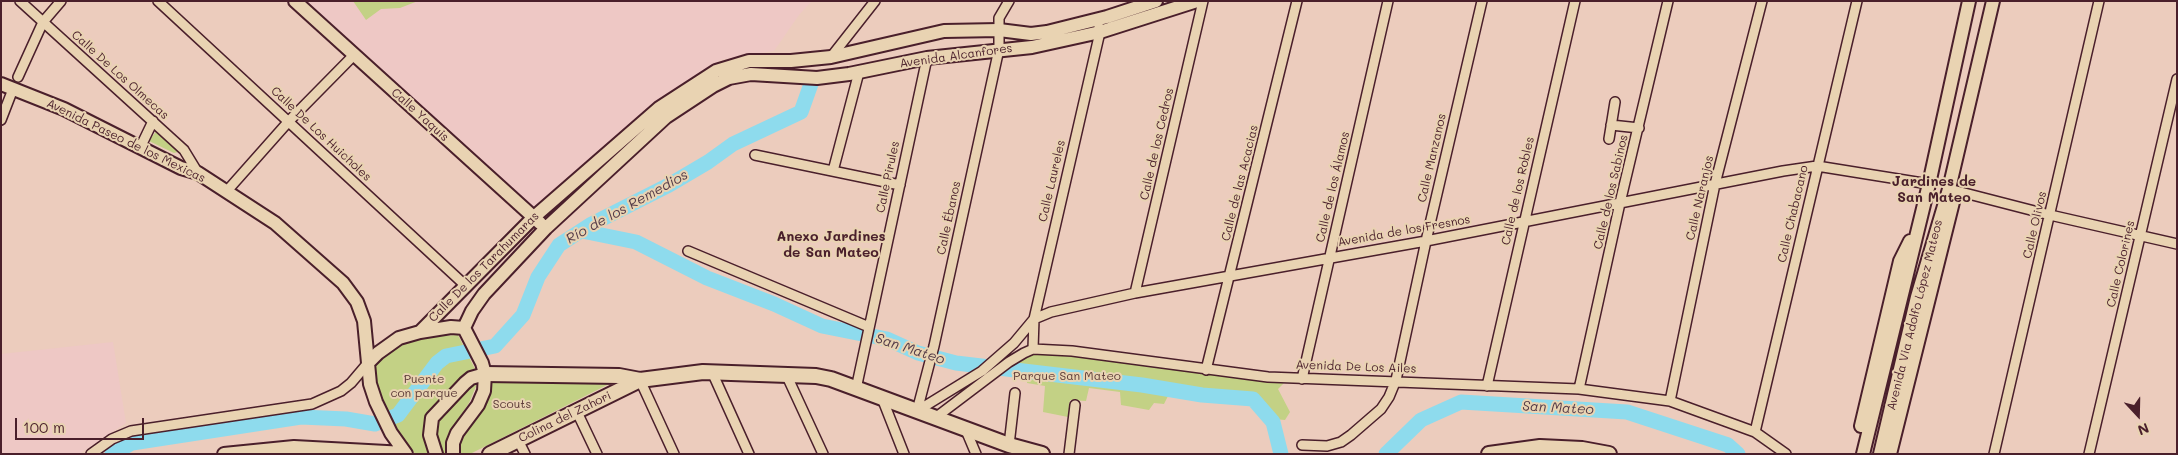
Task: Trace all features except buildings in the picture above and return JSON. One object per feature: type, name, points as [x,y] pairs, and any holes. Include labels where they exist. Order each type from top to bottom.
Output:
[{"type":"main road","name":"Calle Yaquis","points":[[295,1],[546,228]]},
{"type":"main road","name":"Avenida Alcanfores","points":[[713,86],[729,78],[750,74],[818,78],[854,73],[927,58],[1049,44],[1098,26],[1156,1]]},
{"type":"main road","name":"Avenida Alcanfores","points":[[716,71],[749,61],[791,61],[830,57],[944,31],[999,30],[1031,34],[1098,26],[1197,1]]},
{"type":"main road","name":"Avenida Via Adolfo López Mateos","points":[[1863,454],[1920,223],[1969,1]]},
{"type":"main road","name":"Avenida Via Adolfo López Mateos","points":[[1880,454],[1917,297],[1952,190],[1968,104],[1993,1]]},
{"type":"main road","points":[[894,65],[895,41]]},
{"type":"main road","name":"Calle De los Tarahumaras","points":[[420,332],[534,217],[659,108],[716,71]]},
{"type":"main road","name":"Avenida Paseo de los Mexicas","points":[[1,84],[64,109],[181,168],[198,173],[279,226],[343,283],[357,302],[364,321],[370,384],[391,433],[405,453]]},
{"type":"main road","name":"Calle De los Tarahumaras","points":[[420,332],[451,327],[464,328],[484,294],[546,228],[666,117],[713,86]]},
{"type":"main road","points":[[1890,454],[1952,190]]},
{"type":"main road","points":[[1854,454],[1900,261],[1920,223]]},
{"type":"main road","points":[[453,454],[453,443],[457,433],[481,399],[484,391],[483,369],[464,328]]},
{"type":"main road","points":[[368,363],[399,338],[420,332]]},
{"type":"main road","points":[[436,454],[430,436],[432,418],[465,383],[483,369],[619,376],[640,380],[712,372],[786,374],[831,379],[1009,445],[1042,454]]},
{"type":"main road","name":"Colina del Zahori","points":[[490,454],[640,380]]},
{"type":"main road","points":[[224,454],[236,451],[294,447],[405,453]]},
{"type":"main road","points":[[1489,454],[1582,449],[1610,454]]},
{"type":"street","name":"Calle De Los Olmecas","points":[[20,1],[184,150],[198,173]]},
{"type":"street","points":[[18,76],[42,22],[61,1]]},
{"type":"street","name":"Calle De Los Huicholes","points":[[158,1],[466,286]]},
{"type":"street","points":[[830,57],[875,1]]},
{"type":"street","name":"Calle Ébanos","points":[[917,411],[934,346],[999,49],[999,18],[1009,1]]},
{"type":"street","name":"Calle de los Cedros","points":[[1135,293],[1203,1]]},
{"type":"street","name":"Calle de las Acacias","points":[[1206,370],[1231,275],[1297,1]]},
{"type":"street","name":"Calle de los Álamos","points":[[1302,379],[1388,1]]},
{"type":"street","name":"Calle Manzanos","points":[[1302,445],[1327,446],[1340,442],[1351,435],[1381,409],[1389,397],[1396,380],[1426,241],[1482,1]]},
{"type":"street","name":"Calle de los Robles","points":[[1487,386],[1575,1]]},
{"type":"street","name":"Calle de los Sabinos","points":[[1579,389],[1620,203],[1668,1]]},
{"type":"street","name":"Calle Naranjos","points":[[1670,401],[1715,184],[1762,1]]},
{"type":"street","name":"Calle Chabacano","points":[[1755,432],[1857,1]]},
{"type":"street","name":"Calle Olivos","points":[[1994,454],[2099,1]]},
{"type":"street","name":"Calle Laureles","points":[[1033,349],[1034,319],[1098,26]]},
{"type":"street","points":[[226,192],[289,121],[354,55]]},
{"type":"street","name":"Calle Pirules","points":[[856,389],[927,58]]},
{"type":"street","points":[[833,171],[854,73]]},
{"type":"street","name":"Calle Colorines","points":[[2089,454],[2177,79]]},
{"type":"street","points":[[1,120],[14,89]]},
{"type":"street","points":[[1609,138],[1614,102]]},
{"type":"street","points":[[140,146],[153,121]]},
{"type":"street","points":[[1611,124],[1639,128]]},
{"type":"street","points":[[755,155],[900,185]]},
{"type":"street","name":"Avenida de los Fresnos","points":[[1034,319],[1051,312],[1135,293],[1426,241],[1524,220],[1782,171],[1818,166],[1929,184]]},
{"type":"street","points":[[1952,190],[2177,244]]},
{"type":"street","points":[[688,251],[868,329]]},
{"type":"street","points":[[917,411],[982,371],[1014,343],[1034,319]]},
{"type":"street","points":[[935,418],[1009,362],[1033,349]]},
{"type":"street","name":"Avenida De Los Ailes","points":[[1033,349],[1072,351],[1206,370],[1302,379],[1396,380],[1487,386],[1579,389],[1670,401],[1755,432],[1786,454]]},
{"type":"street","points":[[91,454],[112,439],[131,431],[312,404],[350,384],[368,363]]},
{"type":"street","points":[[712,372],[749,454]]},
{"type":"street","points":[[786,374],[823,454]]},
{"type":"street","points":[[640,380],[674,454]]},
{"type":"street","points":[[1009,445],[1015,393]]},
{"type":"street","points":[[882,398],[904,454]]},
{"type":"street","points":[[1069,454],[1074,405]]},
{"type":"street","points":[[577,412],[597,454]]},
{"type":"street","points":[[965,428],[976,454]]},
{"type":"street","points":[[518,440],[525,454]]},
{"type":"shaded area","points":[[305,1],[812,1],[799,15],[774,51],[720,60],[534,217],[379,66]]},
{"type":"shaded area","points":[[113,342],[126,423],[79,454],[1,454],[1,354]]},
{"type":"green space","points":[[353,1],[418,1],[400,8],[381,9],[366,20]]},
{"type":"green space","points":[[157,130],[164,135],[178,152],[174,153],[149,141]]},
{"type":"green space","name":"Puente con parque","points":[[458,335],[475,369],[477,384],[469,403],[448,434],[445,454],[416,454],[399,441],[373,383],[374,363],[389,349],[406,343],[428,337]]},
{"type":"green space","name":"Parque San Mateo","points":[[1033,349],[1268,377],[1284,383],[1278,389],[1290,412],[1285,420],[1274,419],[1254,396],[1204,397],[1170,392],[1164,404],[1154,403],[1149,410],[1121,405],[1120,392],[1089,388],[1086,401],[1070,400],[1068,417],[1043,412],[1045,386],[1027,383],[1028,375],[1005,369]]},
{"type":"green space","name":"Scouts","points":[[491,379],[617,380],[470,454],[459,454],[457,445]]},
{"type":"waterway","name":"Río de los Remedios","points":[[112,454],[132,443],[301,417],[346,419],[375,424],[398,415],[437,363],[446,356],[495,346],[523,315],[538,277],[559,245],[590,225],[669,185],[708,162],[733,144],[801,112],[811,84]]},
{"type":"waterway","name":"San Mateo","points":[[582,231],[636,242],[707,278],[774,304],[822,326],[887,339],[918,353],[956,363],[1142,385],[1202,395],[1253,399],[1273,422],[1281,454]]},
{"type":"waterway","name":"San Mateo","points":[[1386,454],[1421,420],[1461,402],[1627,412],[1728,445],[1738,454]]},
{"type":"district","name":"Jardines de San Mateo","points":[[1934,190]]},
{"type":"district","name":"Anexo Jardines de San Mateo","points":[[831,246]]}]
